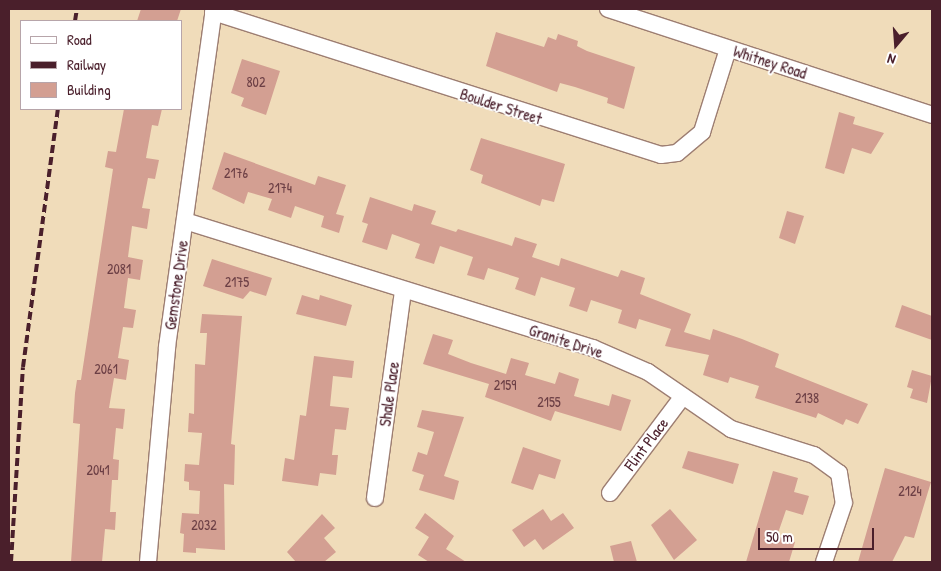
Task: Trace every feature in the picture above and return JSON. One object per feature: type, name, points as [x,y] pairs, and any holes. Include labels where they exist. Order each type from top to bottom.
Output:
[{"type":"street","name":"Whitney Road","points":[[608,9],[636,13],[728,49],[932,115]]},
{"type":"street","name":"Boulder Street","points":[[213,10],[661,155],[677,153],[702,132],[728,49]]},
{"type":"street","name":"Gemstone Drive","points":[[148,562],[167,347],[213,10]]},
{"type":"street","name":"Granite Drive","points":[[185,221],[593,348],[648,372],[731,428],[814,455],[839,472],[844,503],[824,562]]},
{"type":"street","name":"Shale Place","points":[[375,498],[403,290]]},
{"type":"street","name":"Flint Place","points":[[610,493],[683,396]]},
{"type":"building","points":[[141,9],[181,9],[177,20],[137,20]]},
{"type":"building","points":[[496,32],[544,47],[548,37],[556,40],[558,34],[578,41],[577,46],[587,51],[635,67],[624,109],[607,103],[608,98],[575,87],[560,83],[557,92],[486,66]]},
{"type":"building","points":[[242,59],[280,71],[266,115],[241,106],[244,98],[231,93]]},
{"type":"building","points":[[124,110],[162,110],[158,126],[152,125],[146,158],[159,160],[155,179],[148,178],[142,208],[150,209],[147,229],[132,226],[128,257],[143,260],[140,280],[128,278],[124,308],[136,310],[133,328],[123,327],[118,358],[129,360],[126,380],[114,378],[109,408],[125,409],[123,429],[116,428],[113,459],[119,460],[118,480],[112,480],[110,512],[116,512],[115,530],[105,529],[102,562],[71,562],[80,424],[73,423],[75,393],[77,380],[81,380],[113,169],[105,167],[108,151],[116,152]]},
{"type":"building","points":[[839,112],[855,117],[853,124],[884,133],[871,154],[852,148],[844,174],[825,168]]},
{"type":"building","points":[[481,138],[565,164],[554,202],[542,199],[540,206],[481,183],[483,175],[470,170]]},
{"type":"building","points":[[224,152],[315,185],[318,176],[346,185],[336,214],[344,216],[339,233],[321,227],[324,216],[295,206],[291,218],[268,210],[272,199],[248,192],[244,204],[212,189]]},
{"type":"building","points":[[370,197],[412,211],[414,204],[436,211],[431,224],[456,232],[458,229],[512,246],[515,237],[537,244],[532,257],[559,266],[561,258],[618,277],[621,270],[645,278],[640,294],[691,314],[684,332],[710,340],[713,329],[742,339],[779,354],[775,367],[868,404],[858,424],[846,419],[843,425],[818,413],[816,418],[755,398],[759,386],[730,377],[728,383],[703,375],[709,355],[665,346],[671,329],[639,319],[636,329],[618,323],[622,310],[591,300],[587,312],[569,306],[575,288],[541,277],[535,296],[515,289],[519,278],[488,268],[484,280],[467,275],[473,257],[440,246],[434,264],[415,258],[420,244],[392,234],[387,250],[362,242],[368,224],[362,222]]},
{"type":"building","points":[[787,211],[804,216],[795,244],[779,238]]},
{"type":"building","points":[[212,259],[272,278],[266,296],[250,291],[243,299],[203,286]]},
{"type":"building","points":[[302,295],[319,300],[320,295],[352,305],[346,326],[296,314]]},
{"type":"building","points":[[902,305],[932,316],[932,340],[895,327]]},
{"type":"building","points":[[202,314],[242,316],[231,444],[235,445],[234,485],[224,484],[225,550],[196,548],[196,553],[183,552],[184,534],[180,533],[182,513],[199,514],[200,491],[189,490],[189,482],[184,481],[185,464],[199,465],[202,433],[188,432],[189,413],[194,414],[195,364],[205,365],[207,333],[200,333]]},
{"type":"building","points":[[433,334],[453,340],[448,354],[471,363],[506,374],[511,358],[529,363],[525,375],[555,384],[559,372],[579,379],[574,396],[609,406],[612,394],[631,400],[621,431],[555,411],[551,421],[485,397],[489,384],[423,364]]},
{"type":"building","points":[[314,356],[354,361],[352,378],[333,376],[330,406],[349,408],[346,430],[335,429],[332,455],[338,455],[336,475],[320,473],[318,486],[282,481],[285,458],[294,460],[300,415],[306,416]]},
{"type":"building","points":[[912,370],[932,376],[927,403],[910,398],[913,389],[907,387]]},
{"type":"building","points":[[422,410],[464,417],[444,476],[459,481],[454,500],[419,490],[424,475],[412,471],[418,452],[427,455],[434,432],[417,427]]},
{"type":"building","points":[[523,447],[561,460],[555,479],[539,474],[533,490],[511,483]]},
{"type":"building","points":[[688,451],[739,464],[733,484],[682,468]]},
{"type":"building","points":[[885,468],[931,482],[914,538],[905,536],[892,562],[858,562]]},
{"type":"building","points":[[773,471],[798,478],[794,492],[809,496],[803,515],[786,510],[777,536],[795,542],[789,562],[746,562]]},
{"type":"building","points":[[543,509],[551,521],[563,513],[574,528],[543,550],[535,539],[524,547],[512,530]]},
{"type":"building","points":[[670,509],[697,540],[674,560],[651,525]]},
{"type":"building","points":[[425,513],[454,536],[446,549],[466,562],[429,562],[418,555],[429,537],[415,528]]},
{"type":"building","points":[[322,514],[335,528],[324,538],[336,552],[324,562],[296,562],[287,552]]},
{"type":"building","points":[[631,541],[637,562],[614,562],[610,546]]},
{"type":"railway","points":[[75,20],[77,9]]},
{"type":"railway","points":[[11,562],[23,367],[58,110]]}]
